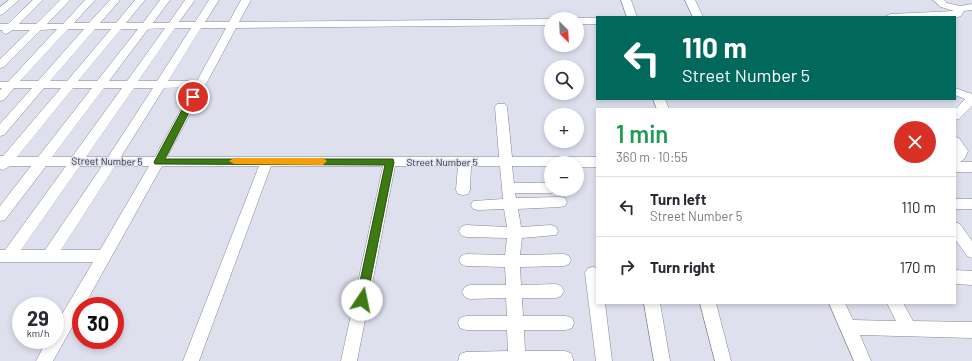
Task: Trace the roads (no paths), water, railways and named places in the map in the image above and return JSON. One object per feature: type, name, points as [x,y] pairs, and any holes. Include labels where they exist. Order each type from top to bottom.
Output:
[{"type":"street","points":[[0,12],[14,0]]},
{"type":"street","points":[[0,36],[5,27],[38,0]]},
{"type":"street","points":[[0,65],[36,27],[65,0]]},
{"type":"street","points":[[0,97],[90,0]]},
{"type":"street","points":[[0,132],[115,0]]},
{"type":"street","points":[[2,164],[140,0]]},
{"type":"street","points":[[0,216],[146,27],[165,0]]},
{"type":"street","points":[[5,256],[77,160],[190,0]]},
{"type":"street","points":[[50,255],[112,161],[214,0]]},
{"type":"street","points":[[44,361],[158,162],[246,0]]},
{"type":"street","points":[[626,0],[632,16]]},
{"type":"street","points":[[690,0],[698,16]]},
{"type":"street","points":[[938,0],[944,5],[960,9],[972,6]]},
{"type":"street","points":[[913,16],[958,14],[960,9]]},
{"type":"street","points":[[584,21],[596,21]]},
{"type":"street","points":[[5,27],[146,27],[199,25],[544,22]]},
{"type":"street","points":[[0,85],[200,84]]},
{"type":"street","points":[[956,91],[972,98],[965,108],[956,115]]},
{"type":"street","points":[[501,107],[505,162],[515,233],[512,261],[515,291],[517,360]]},
{"type":"street","points":[[956,142],[962,150],[961,155],[956,159]]},
{"type":"street","name":"Street Number 5","points":[[2,164],[77,160],[158,162],[596,162]]},
{"type":"street","points":[[191,361],[267,161]]},
{"type":"street","points":[[349,361],[390,162]]},
{"type":"street","points":[[463,190],[465,162]]},
{"type":"street","points":[[956,167],[972,167]]},
{"type":"street","points":[[508,188],[544,188]]},
{"type":"street","points":[[478,205],[560,202]]},
{"type":"street","points":[[956,204],[972,204]]},
{"type":"street","points":[[956,229],[972,252]]},
{"type":"street","points":[[466,230],[515,233],[551,232]]},
{"type":"street","points":[[5,256],[105,256]]},
{"type":"street","points":[[466,260],[564,260]]},
{"type":"street","points":[[594,273],[596,291]]},
{"type":"street","points":[[956,278],[972,278]]},
{"type":"street","points":[[470,292],[556,291]]},
{"type":"street","points":[[598,304],[604,361]]},
{"type":"street","points":[[652,304],[662,361]]},
{"type":"street","points":[[708,304],[724,361]]},
{"type":"street","points":[[837,304],[863,361]]},
{"type":"street","points":[[896,304],[909,329]]},
{"type":"street","points":[[466,323],[566,323]]},
{"type":"street","points":[[848,327],[972,330]]},
{"type":"street","points":[[466,360],[566,359]]}]
